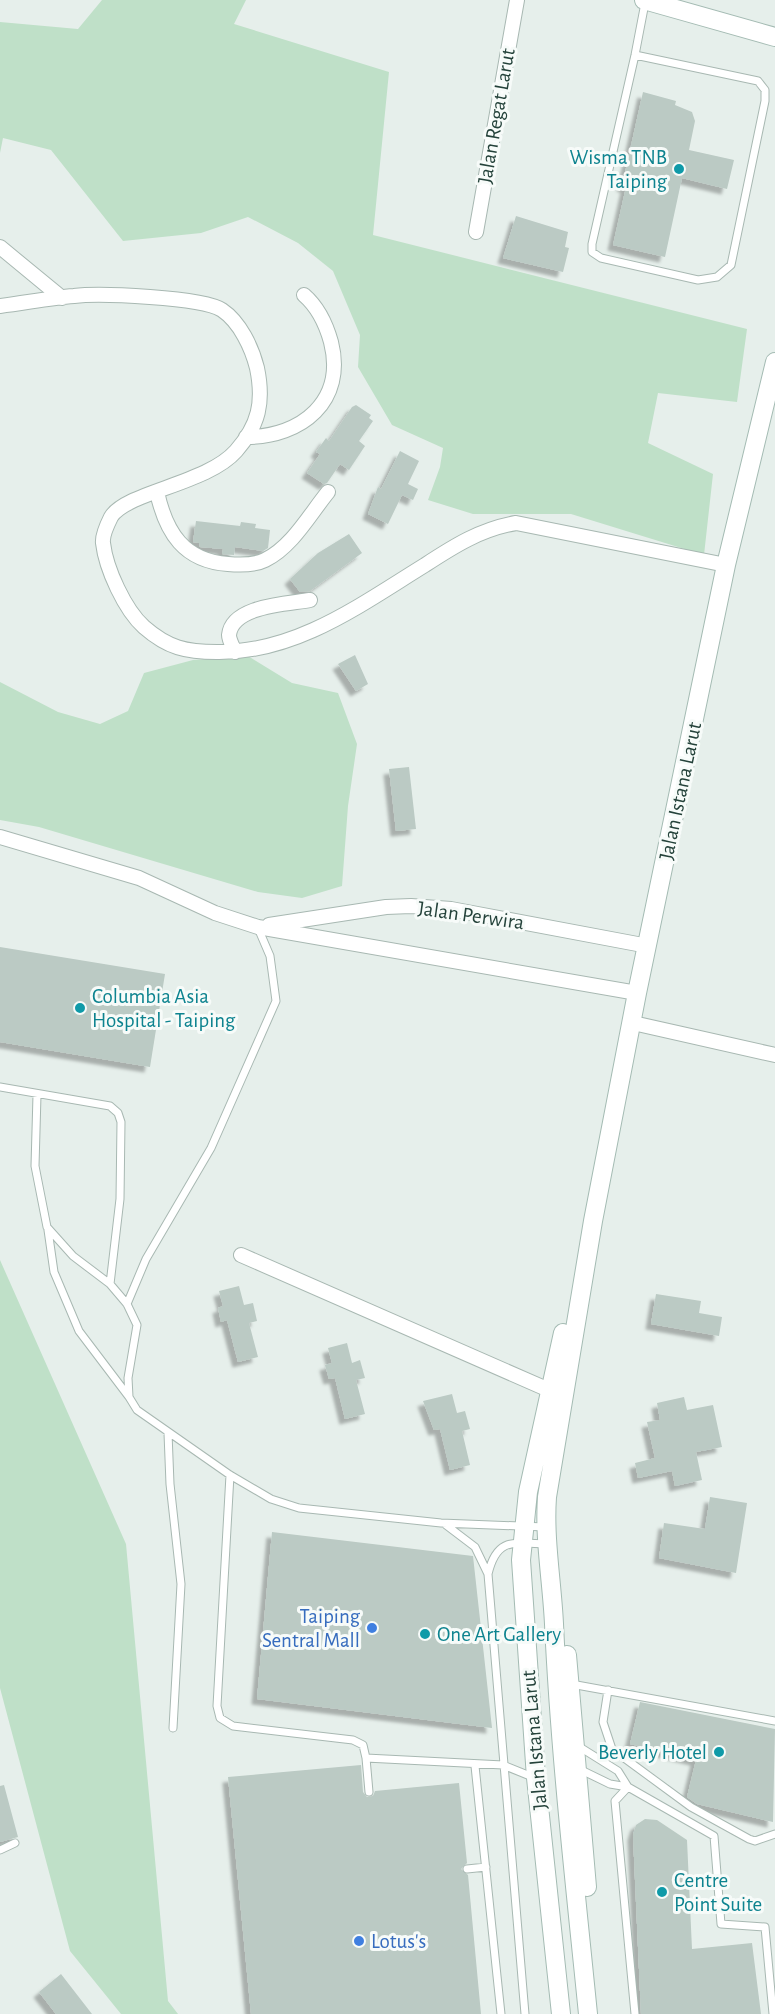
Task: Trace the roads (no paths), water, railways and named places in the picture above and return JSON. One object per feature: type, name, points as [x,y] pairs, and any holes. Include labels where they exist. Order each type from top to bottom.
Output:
[{"type":"main road","points":[[644,0],[775,37]]},
{"type":"main road","name":"Jalan Istana Larut","points":[[588,2014],[559,1731],[547,1536],[547,1497],[593,1221],[637,993],[726,565],[775,362]]},
{"type":"main road","name":"Jalan Istana Larut","points":[[561,2014],[536,1778],[521,1560],[528,1492],[549,1390],[593,1221]]},
{"type":"main road","name":"Jalan Istana Larut","points":[[551,1577],[562,1611],[570,1683],[599,2014]]},
{"type":"street","name":"Jalan Regat Larut","points":[[476,231],[517,0]]},
{"type":"street","points":[[0,246],[62,298]]},
{"type":"street","points":[[246,437],[270,437],[287,431],[310,416],[324,402],[335,377],[333,350],[327,324],[313,303],[304,295]]},
{"type":"street","points":[[0,306],[76,296],[189,301],[221,309],[241,330],[255,361],[261,388],[257,423],[235,453],[206,474],[130,501],[112,515],[102,540],[116,586],[136,620],[163,644],[196,652],[235,652],[293,640],[353,609],[461,542],[506,524],[516,523],[726,565]]},
{"type":"street","points":[[157,492],[161,510],[172,532],[189,554],[212,563],[240,564],[265,560],[286,545],[328,492]]},
{"type":"street","points":[[235,652],[229,636],[232,625],[243,615],[274,605],[310,600]]},
{"type":"street","name":"Jalan Perwira","points":[[0,837],[139,878],[215,913],[258,927],[637,993]]},
{"type":"street","name":"Jalan Perwira","points":[[258,927],[386,907],[411,906],[451,909],[648,946]]},
{"type":"street","points":[[633,1023],[775,1054]]},
{"type":"street","points":[[241,1255],[549,1390]]},
{"type":"lane","points":[[635,55],[758,81],[765,90],[765,101],[731,265],[717,277],[698,280],[601,258],[592,252],[635,55],[644,0]]},
{"type":"lane","points":[[127,1304],[146,1259],[211,1148],[276,1001],[270,956],[258,927]]},
{"type":"lane","points":[[0,1087],[110,1106],[118,1113],[121,1122],[120,1199],[110,1284]]},
{"type":"lane","points":[[37,1095],[35,1166],[54,1272],[79,1331],[137,1410],[230,1475],[271,1499],[299,1508],[547,1536]]},
{"type":"lane","points":[[47,1227],[73,1256],[110,1284],[127,1304],[137,1325],[128,1378],[129,1397]]},
{"type":"lane","points":[[168,1433],[170,1484],[181,1584],[173,1728]]},
{"type":"lane","points":[[230,1475],[217,1706],[220,1718],[233,1726],[353,1740],[363,1745],[369,1792]]},
{"type":"lane","points":[[441,1523],[455,1529],[475,1547],[488,1574],[525,2014]]},
{"type":"lane","points":[[488,1574],[495,1552],[504,1545],[523,1535],[547,1536]]},
{"type":"lane","points":[[570,1683],[775,1721]]},
{"type":"lane","points":[[608,1690],[603,1722],[612,1749],[691,1808],[749,1839],[755,1841],[775,1834]]},
{"type":"lane","points":[[575,1744],[618,1772],[628,1787]]},
{"type":"lane","points":[[366,1758],[475,1766],[503,1765],[536,1778]]},
{"type":"lane","points":[[475,1766],[501,2014]]},
{"type":"lane","points":[[577,1768],[610,1784],[628,1787],[714,1836],[721,1924],[765,1927],[773,2014]]},
{"type":"lane","points":[[628,1787],[615,1801],[635,2014]]},
{"type":"lane","points":[[0,1850],[15,1842]]},
{"type":"lane","points":[[467,1869],[486,1867]]},
{"type":"place","name":"Wisma TNB Taiping","points":[[679,169]]},
{"type":"place","name":"Columbia Asia Hospital - Taiping","points":[[80,1008]]},
{"type":"place","name":"Taiping Sentral Mall","points":[[372,1628]]},
{"type":"place","name":"One Art Gallery","points":[[425,1634]]},
{"type":"place","name":"Beverly Hotel","points":[[719,1752]]},
{"type":"place","name":"Centre Point Suite","points":[[662,1892]]},
{"type":"place","name":"Lotus's","points":[[359,1941]]}]
